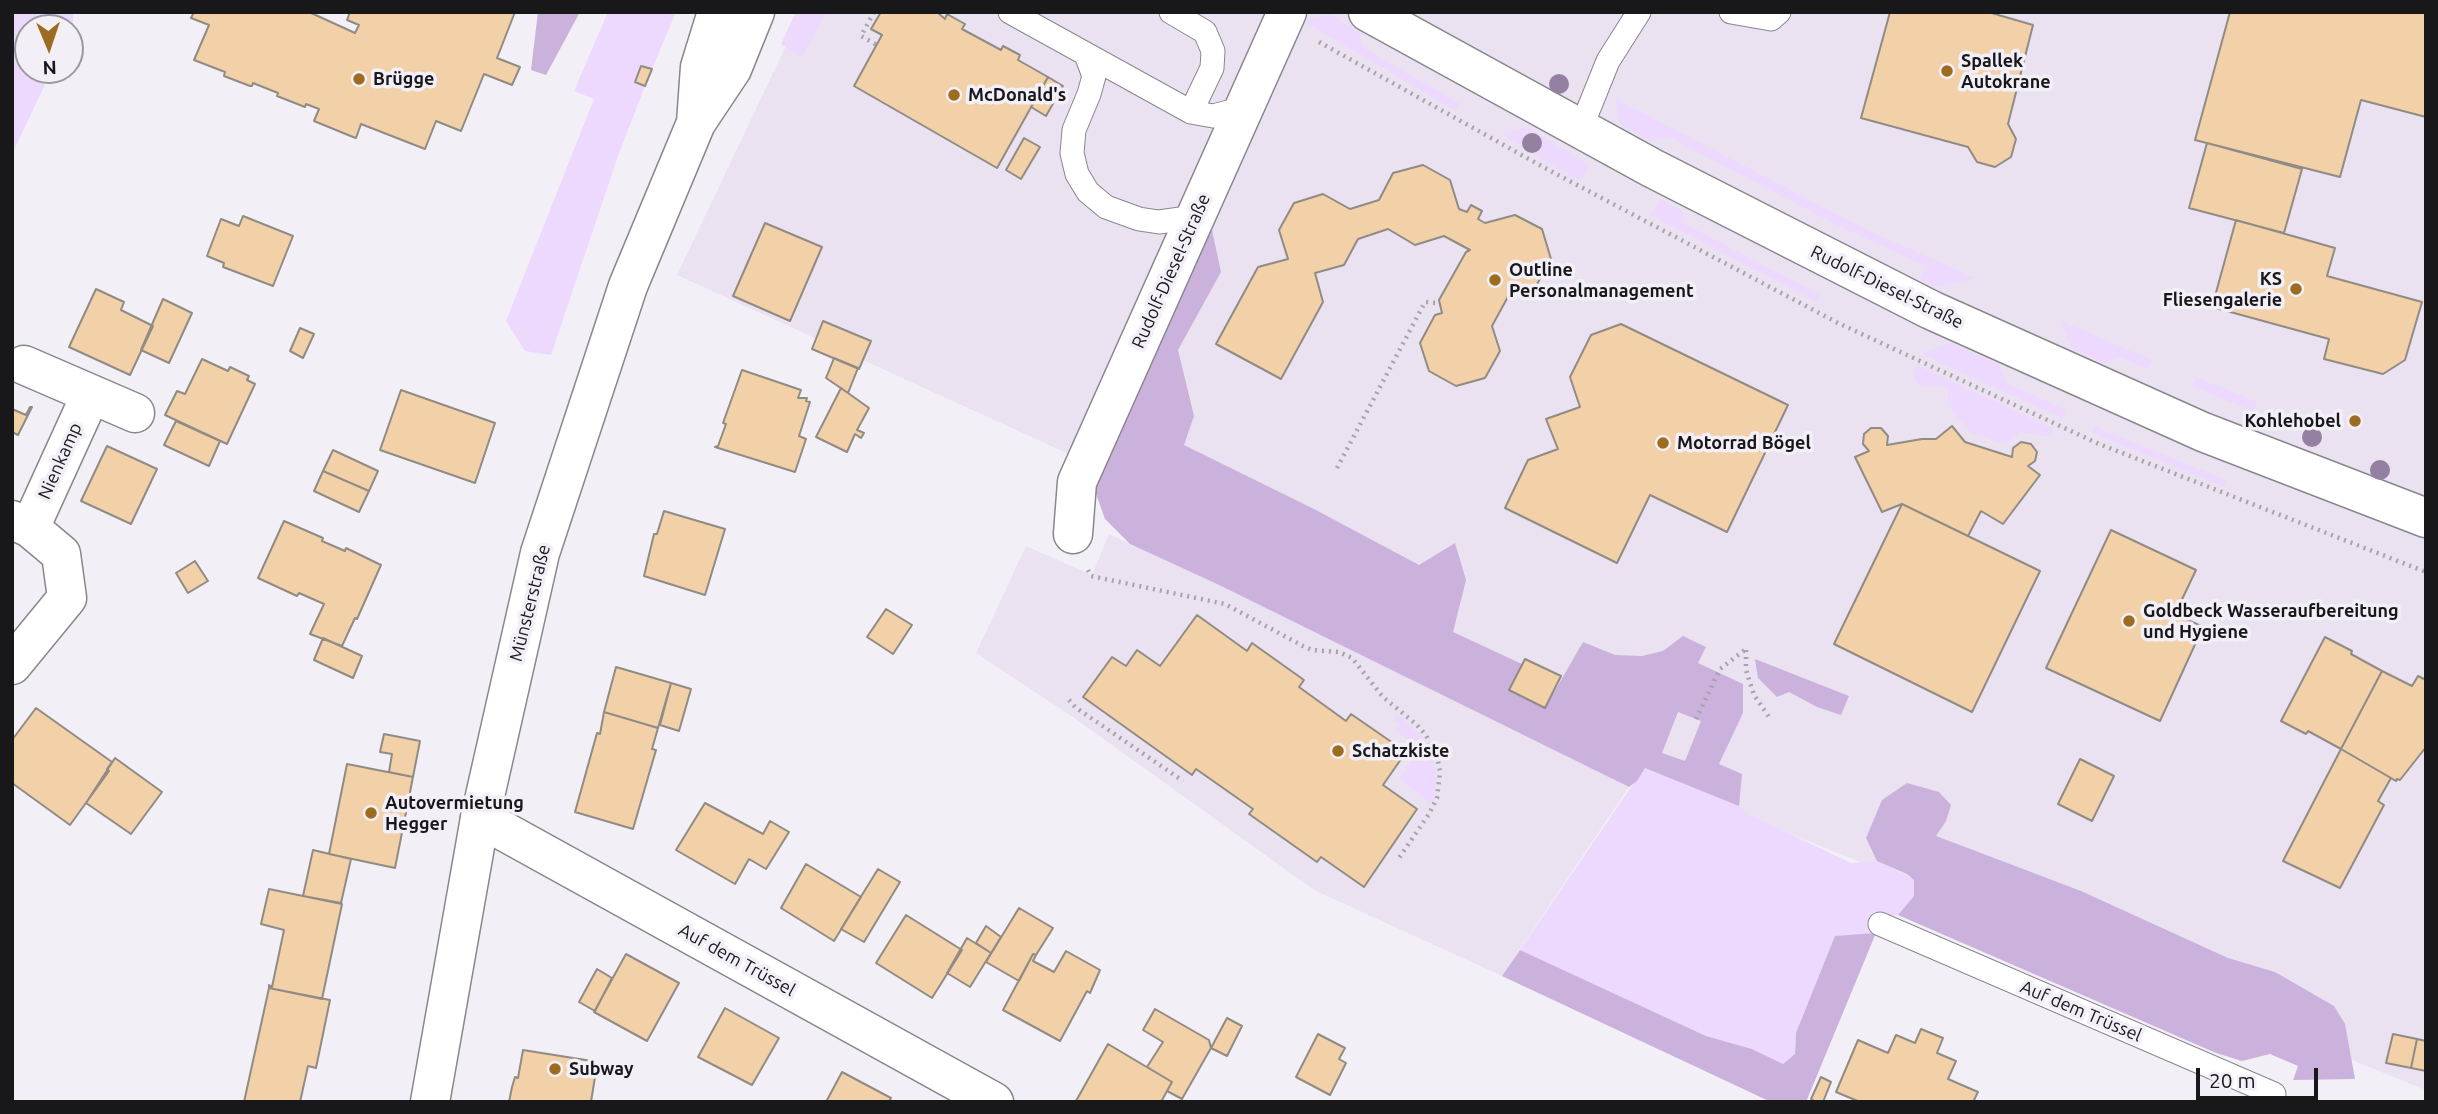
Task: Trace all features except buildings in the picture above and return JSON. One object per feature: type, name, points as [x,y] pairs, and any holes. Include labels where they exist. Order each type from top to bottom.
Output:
[{"type":"street","name":"Münsterstraße","points":[[696,123],[700,67],[717,12]]},
{"type":"street","name":"Münsterstraße","points":[[429,1102],[480,818],[540,554],[628,286],[696,123],[732,69],[755,12]]},
{"type":"street","name":"Rudolf-Diesel-Straße","points":[[1073,534],[1077,482],[1287,12]]},
{"type":"street","name":"Rudolf-Diesel-Straße","points":[[1368,12],[1665,174],[1931,310],[2203,432],[2426,518]]},
{"type":"street","points":[[24,365],[135,413]]},
{"type":"street","name":"Nienkamp","points":[[12,665],[67,598],[61,554],[21,524],[91,394]]},
{"type":"street","name":"Auf dem Trüssel","points":[[480,818],[994,1102]]},
{"type":"lane","points":[[1010,12],[1191,113],[1213,117],[1244,108]]},
{"type":"lane","points":[[1171,12],[1205,32],[1213,51],[1212,68],[1191,113]]},
{"type":"lane","points":[[1581,128],[1608,61],[1639,12]]},
{"type":"lane","points":[[1731,12],[1771,19],[1779,12]]},
{"type":"lane","points":[[1086,55],[1094,76],[1074,130],[1072,153],[1077,174],[1088,192],[1106,207],[1139,219],[1159,222],[1195,217]]},
{"type":"lane","name":"Auf dem Trüssel","points":[[1880,924],[2274,1094],[2272,1102]]},
{"type":"path","points":[[874,12],[861,36],[877,45]]},
{"type":"path","points":[[1337,468],[1425,302],[1436,303]]},
{"type":"path","points":[[1073,534],[1091,576],[1225,604],[1312,650],[1339,652],[1352,658],[1383,697],[1426,735],[1438,761],[1440,772],[1437,798],[1399,858]]},
{"type":"path","points":[[1696,719],[1720,669],[1746,649],[1746,670],[1754,695],[1771,720]]},
{"type":"path","points":[[1069,700],[1075,707],[1183,781]]},
{"type":"shaded area","points":[[12,12],[73,12],[14,14],[14,84],[45,84],[12,154]]},
{"type":"shaded area","points":[[538,12],[580,12],[546,75],[531,70]]},
{"type":"shaded area","points":[[608,12],[676,12],[652,69],[641,66],[635,81],[645,86],[618,156],[551,355],[525,351],[506,321],[594,99],[574,91]]},
{"type":"shaded area","points":[[796,12],[826,12],[802,57],[781,44]]},
{"type":"shaded area","points":[[802,12],[2426,12],[2426,1090],[1612,762],[1132,483],[677,275]]},
{"type":"shaded area","points":[[1329,14],[1358,31],[1363,47],[1460,104],[1456,111],[1303,21]]},
{"type":"shaded area","points":[[1616,99],[1865,229],[1975,278],[1936,287],[1920,279],[1926,266],[1837,225],[1667,136],[1649,141],[1618,122]]},
{"type":"shaded area","points":[[1526,127],[1590,165],[1580,181],[1501,134]]},
{"type":"shaded area","points":[[1660,199],[1681,210],[1685,224],[1820,295],[1817,302],[1651,215]]},
{"type":"shaded area","points":[[1210,221],[1221,272],[1178,350],[1194,416],[1184,445],[1314,509],[1419,565],[1455,543],[1466,580],[1453,632],[1522,664],[1509,690],[1545,708],[1583,642],[1615,655],[1642,656],[1663,651],[1683,636],[1706,647],[1698,663],[1743,684],[1743,713],[1719,764],[1742,774],[1739,806],[1645,768],[1637,781],[1629,787],[1217,584],[1130,544],[1105,519],[1095,491],[1115,435]],"holes":[[[1678,712],[1701,721],[1685,761],[1662,753]]]},
{"type":"shaded area","points":[[2061,321],[2152,360],[2148,369],[2120,357],[2104,363],[2072,349]]},
{"type":"shaded area","points":[[1950,343],[1999,365],[2006,383],[2066,410],[2062,418],[1921,354]]},
{"type":"shaded area","points":[[1916,365],[2054,429],[2050,437],[2020,432],[2006,444],[1971,433],[1948,405],[1948,387],[1921,386],[1915,380]]},
{"type":"shaded area","points":[[2197,378],[2257,402],[2253,411],[2192,386]]},
{"type":"shaded area","points":[[2094,426],[2226,480],[2224,487],[2092,433]]},
{"type":"shaded area","name":"Schatzkiste","points":[[1109,534],[1217,584],[1629,787],[1502,976],[1314,890],[1070,715],[976,653],[1026,546],[1092,575]]},
{"type":"shaded area","points":[[1755,659],[1849,696],[1841,715],[1817,707],[1789,692],[1777,697],[1758,678]]},
{"type":"shaded area","points":[[1397,714],[1422,737],[1432,754],[1436,772],[1434,798],[1430,805],[1399,779],[1420,748],[1395,730],[1399,724],[1393,720]]},
{"type":"shaded area","points":[[1644,768],[1739,806],[1746,813],[1851,863],[1877,861],[1914,880],[1914,896],[1898,915],[1886,917],[1796,1033],[1795,1054],[1783,1064],[1752,1049],[1706,1036],[1520,950]]},
{"type":"shaded area","points":[[1907,783],[1939,792],[1951,805],[1946,821],[1936,836],[2081,891],[2228,958],[2275,972],[2334,1006],[2345,1024],[2355,1079],[2293,1080],[2298,1066],[2270,1054],[2242,1061],[2216,1053],[1898,915],[1914,896],[1914,880],[1907,874],[1877,861],[1866,838],[1882,800]]},
{"type":"shaded area","points":[[1876,933],[1806,1102],[1771,1102],[1502,976],[1520,950],[1706,1036],[1752,1049],[1783,1064],[1795,1054],[1796,1033],[1835,936]]},
{"type":"place","name":"Spallek Autokrane","points":[[1947,71]]},
{"type":"place","name":"Brügge","points":[[359,79]]},
{"type":"place","name":"McDonald's","points":[[954,95]]},
{"type":"place","name":"Outline Personalmanagement","points":[[1495,280]]},
{"type":"place","name":"KS Fliesengalerie","points":[[2296,289]]},
{"type":"place","name":"Kohlehobel","points":[[2355,421]]},
{"type":"place","name":"Motorrad Bögel","points":[[1663,443]]},
{"type":"place","name":"Goldbeck Wasseraufbereitung und Hygiene","points":[[2129,621]]},
{"type":"place","name":"Schatzkiste","points":[[1338,751]]},
{"type":"place","name":"Autovermietung Hegger","points":[[371,813]]},
{"type":"place","name":"Subway","points":[[555,1069]]}]
